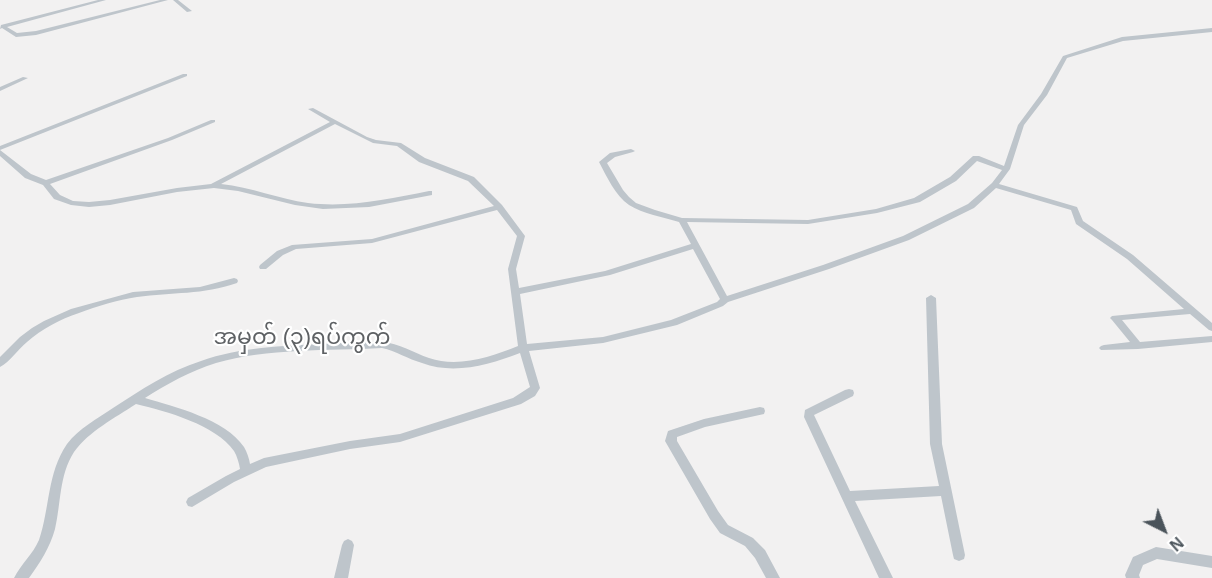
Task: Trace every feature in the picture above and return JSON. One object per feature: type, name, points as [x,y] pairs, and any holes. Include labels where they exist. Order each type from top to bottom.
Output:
[{"type":"street","points":[[2,27],[104,0]]},
{"type":"street","points":[[2,27],[16,35],[36,33],[166,0]]},
{"type":"street","points":[[175,0],[189,10]]},
{"type":"street","points":[[21,578],[45,540],[55,486],[66,456],[85,432],[134,399],[181,372],[218,359],[255,353],[382,345],[398,347],[428,362],[471,363],[523,348],[603,340],[674,323],[720,304],[724,300],[906,238],[971,206],[995,185],[1006,169],[1021,125],[1044,95],[1065,57],[1122,39],[1212,30]]},
{"type":"street","points":[[184,75],[0,150],[28,176],[46,183],[55,196],[66,202],[97,204],[195,186],[214,186],[234,188],[307,205],[353,208],[429,193]]},
{"type":"street","points":[[0,89],[25,78]]},
{"type":"street","points":[[192,502],[264,463],[327,449],[400,438],[517,401],[531,393],[535,387],[523,348],[514,292],[512,269],[521,236],[499,207],[471,179],[422,160],[399,144],[375,142],[311,109]]},
{"type":"street","points":[[46,183],[170,140],[213,121]]},
{"type":"street","points":[[214,186],[334,122]]},
{"type":"street","points":[[631,151],[608,157],[603,162],[620,194],[635,207],[682,220],[808,222],[877,211],[917,200],[953,180],[976,158],[1006,169]]},
{"type":"street","points":[[995,185],[1074,208],[1078,222],[1130,257],[1212,328]]},
{"type":"street","points":[[263,267],[280,253],[295,247],[372,241],[499,207]]},
{"type":"street","points":[[682,220],[724,300]]},
{"type":"street","points":[[514,292],[607,273],[696,246]]},
{"type":"street","points":[[0,363],[28,333],[51,319],[70,312],[139,294],[202,290],[216,288],[234,281]]},
{"type":"street","points":[[931,298],[936,444],[959,555]]},
{"type":"street","points":[[1138,346],[1115,318],[1192,311]]},
{"type":"street","points":[[1104,348],[1212,339]]},
{"type":"street","points":[[849,393],[815,408],[809,413],[809,417],[886,578]]},
{"type":"street","points":[[134,399],[170,408],[208,425],[238,447],[247,471]]},
{"type":"street","points":[[760,411],[704,423],[672,434],[671,441],[724,529],[749,542],[760,554],[773,578]]},
{"type":"street","points":[[846,496],[945,490]]},
{"type":"street","points":[[341,578],[348,545]]},
{"type":"street","points":[[1133,578],[1132,575],[1138,561],[1155,553],[1212,562]]},
{"type":"district","name":"အမှတ် (၃)ရပ်ကွက်","points":[[302,338]]}]
